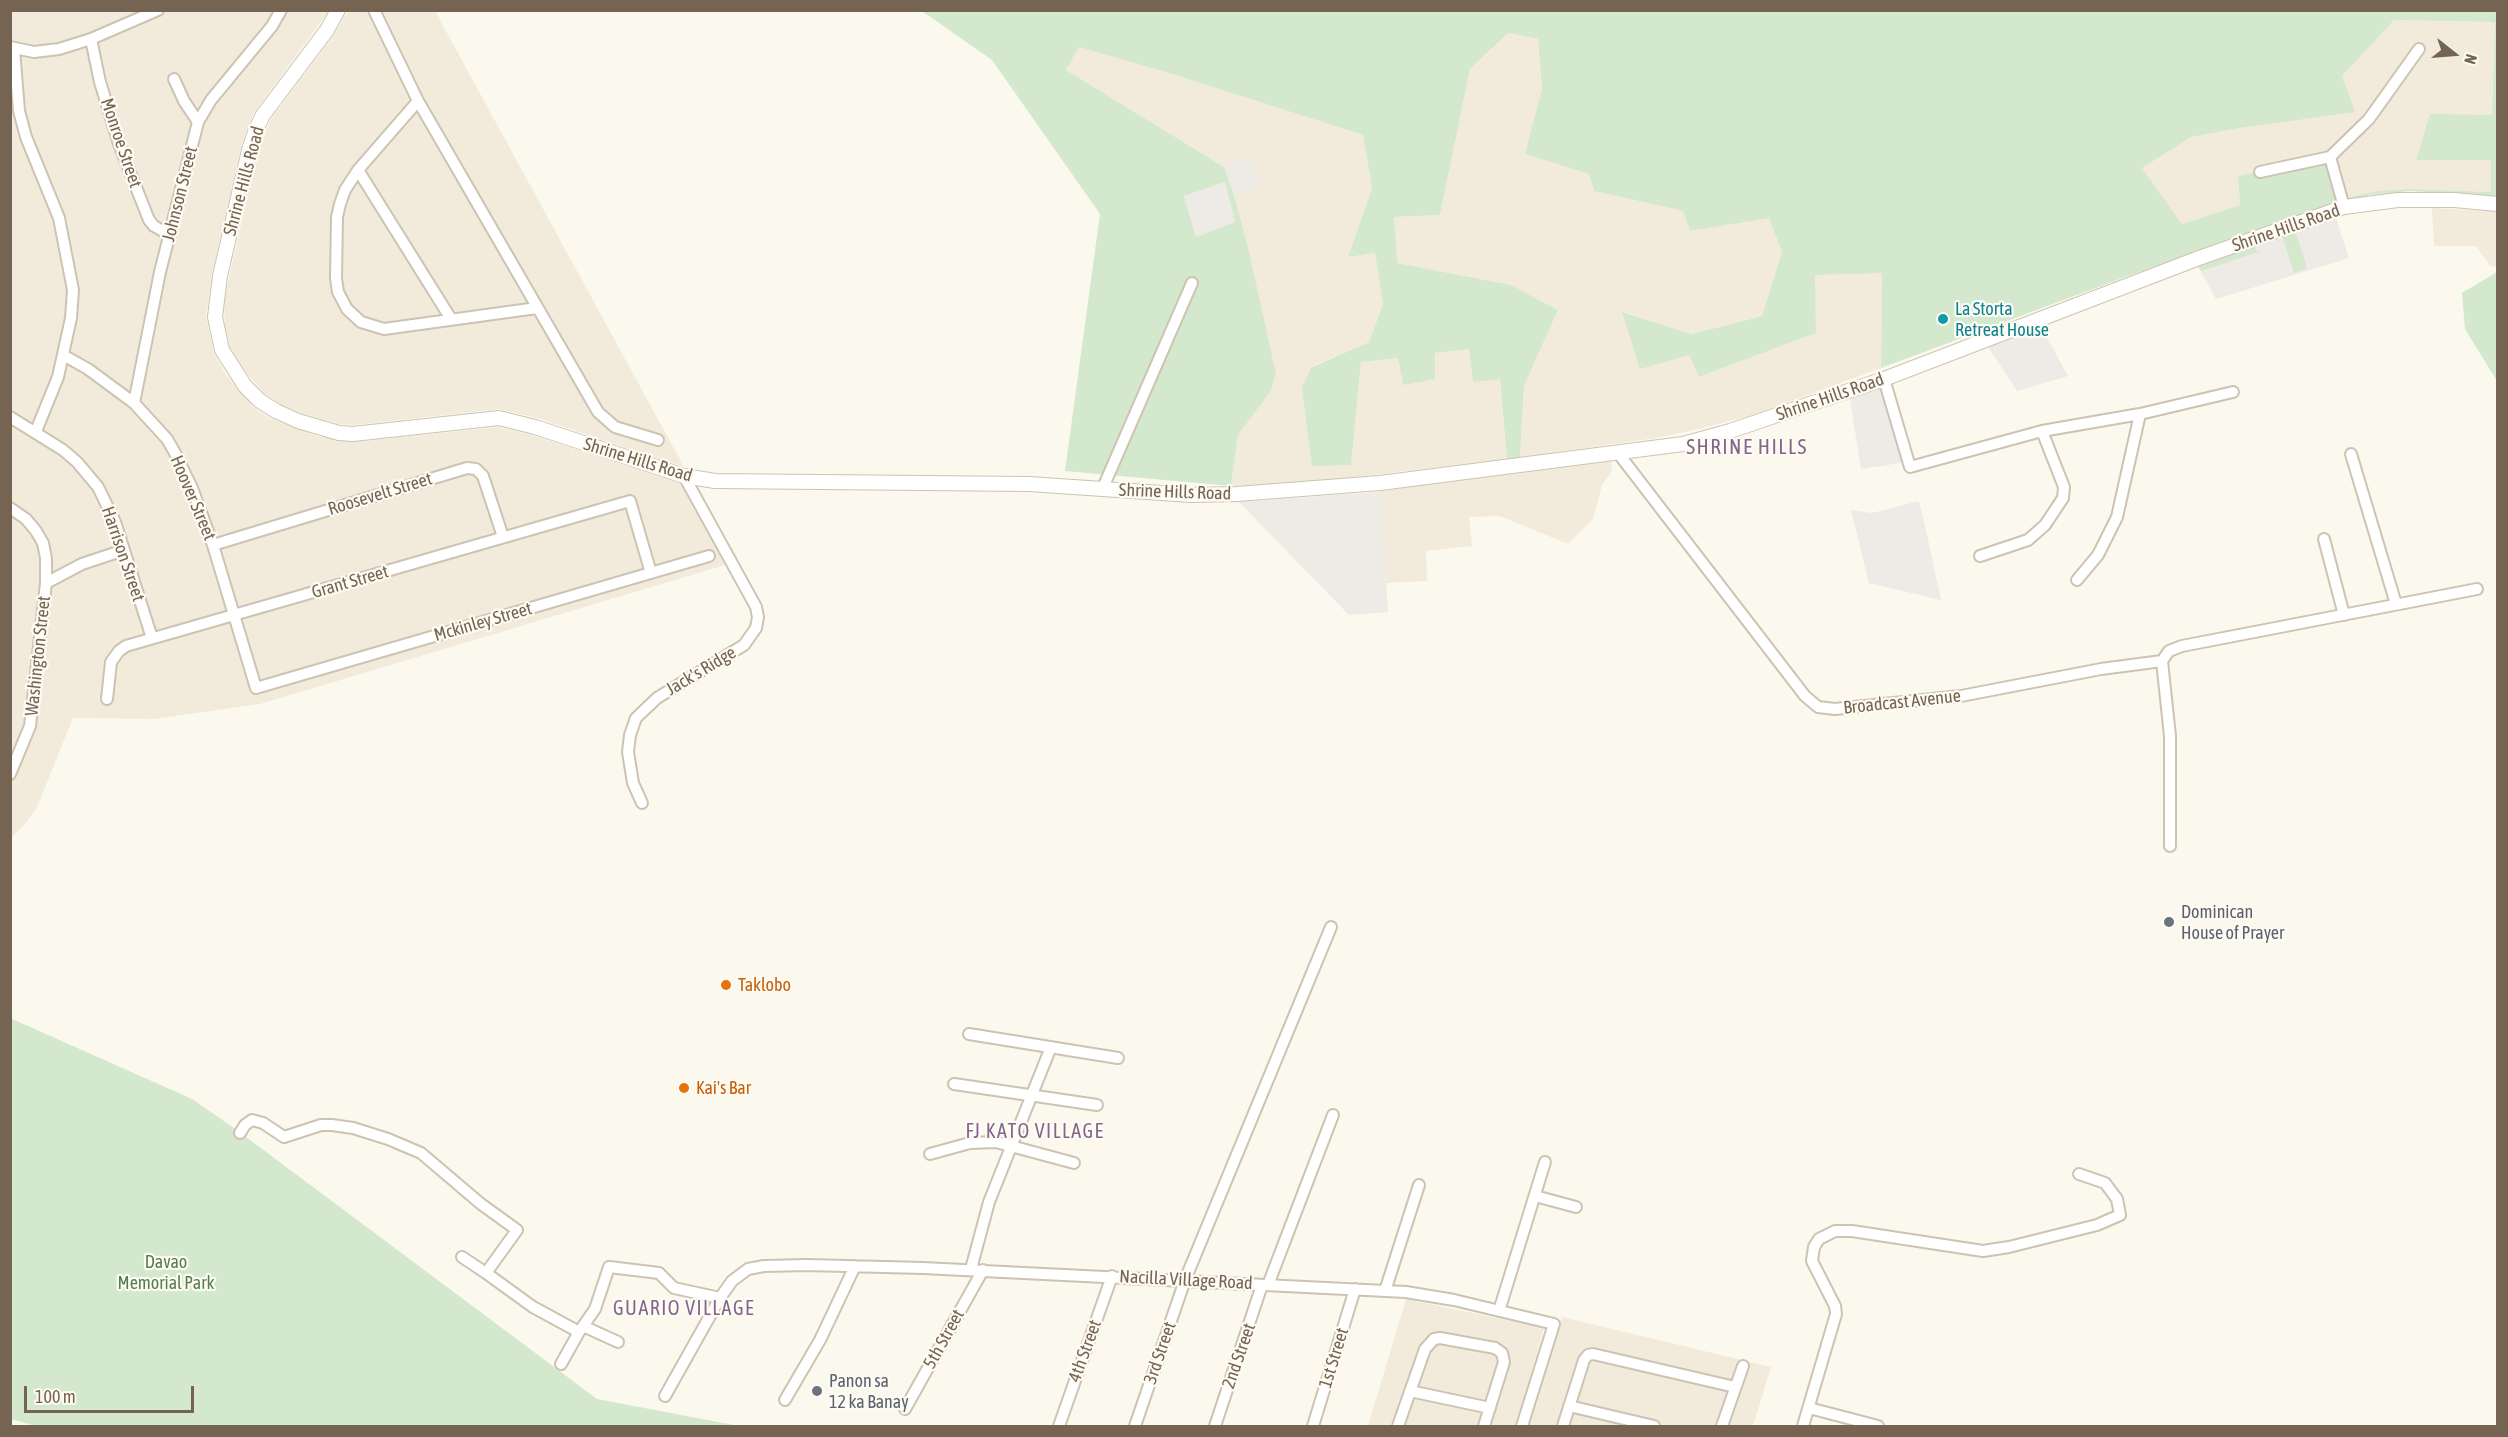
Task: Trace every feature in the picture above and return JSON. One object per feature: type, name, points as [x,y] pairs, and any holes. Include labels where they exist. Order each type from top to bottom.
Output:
[{"type":"street","points":[[36,431],[58,377],[71,318],[73,290],[58,218],[26,137],[18,101],[12,48],[34,52],[59,49],[91,39],[159,10]]},
{"type":"street","name":"Johnson Street","points":[[134,403],[170,235],[198,122],[211,100],[272,26],[281,10]]},
{"type":"street","name":"Shrine Hills Road","points":[[338,10],[327,30],[263,115],[249,150],[220,276],[215,317],[222,350],[238,377],[260,401],[276,411],[298,421],[339,433],[353,434],[500,418],[535,427],[684,476],[715,481],[1029,484],[1191,495],[1304,490],[1380,483],[1683,444],[1731,431],[1884,379],[2199,258],[2344,207],[2398,200],[2454,200],[2498,204]]},
{"type":"street","points":[[374,10],[418,101],[598,412],[615,427],[658,440]]},
{"type":"street","name":"Monroe Street","points":[[91,39],[100,82],[116,134],[140,198],[154,226],[170,235]]},
{"type":"street","points":[[2260,171],[2330,157],[2369,119],[2419,50]]},
{"type":"street","points":[[174,80],[198,122]]},
{"type":"street","points":[[418,101],[358,170],[345,190],[337,217],[336,278],[338,292],[347,309],[361,322],[384,329],[537,308]]},
{"type":"street","points":[[2330,157],[2344,207]]},
{"type":"street","points":[[358,170],[451,319]]},
{"type":"street","points":[[1102,490],[1192,283]]},
{"type":"street","name":"Hoover Street","points":[[63,355],[88,369],[134,403],[155,425],[176,453],[213,545],[256,688]]},
{"type":"street","points":[[1884,379],[1910,467],[2042,431],[2140,414],[2233,392]]},
{"type":"street","points":[[2077,580],[2098,555],[2117,517],[2140,414]]},
{"type":"street","name":"Harrison Street","points":[[10,417],[36,431],[77,462],[98,487],[115,522],[152,638]]},
{"type":"street","points":[[1980,556],[2028,540],[2045,525],[2063,498],[2064,487],[2042,431]]},
{"type":"street","name":"Broadcast Avenue","points":[[1618,453],[1805,696],[1818,707],[1835,709],[1961,696],[2100,669],[2162,661]]},
{"type":"street","points":[[2351,454],[2396,604]]},
{"type":"street","name":"Roosevelt Street","points":[[213,545],[466,468],[476,469],[483,476],[503,537]]},
{"type":"street","name":"Jack's Ridge","points":[[642,803],[633,783],[628,752],[630,735],[636,718],[657,698],[744,645],[756,628],[758,617],[756,607],[684,476]]},
{"type":"street","name":"Grant Street","points":[[107,699],[110,670],[115,656],[126,646],[630,501],[651,573]]},
{"type":"street","points":[[10,508],[26,519],[42,543],[46,558],[46,583]]},
{"type":"street","points":[[2324,539],[2344,615]]},
{"type":"street","name":"Washington Street","points":[[10,774],[30,726],[46,583],[82,564],[124,549]]},
{"type":"street","name":"Mckinley Street","points":[[256,688],[710,556]]},
{"type":"street","points":[[2170,846],[2170,736],[2162,661],[2169,651],[2182,646],[2477,589]]},
{"type":"street","name":"3rd Street","points":[[1135,1426],[1185,1280],[1330,927]]},
{"type":"street","points":[[969,1034],[1118,1058]]},
{"type":"street","name":"5th Street","points":[[905,1409],[977,1270],[986,1211],[1010,1145],[1051,1047]]},
{"type":"street","points":[[954,1083],[1097,1105]]},
{"type":"street","name":"2nd Street","points":[[1215,1426],[1265,1285],[1333,1115]]},
{"type":"street","points":[[240,1133],[244,1125],[252,1120],[262,1123],[284,1137],[321,1125],[332,1125],[353,1128],[388,1139],[421,1153],[517,1230],[486,1272]]},
{"type":"street","points":[[930,1154],[984,1141],[1010,1145],[1074,1163]]},
{"type":"street","points":[[1499,1311],[1545,1162]]},
{"type":"street","points":[[1803,1426],[1836,1314],[1835,1306],[1812,1261],[1814,1247],[1819,1239],[1835,1231],[1852,1231],[1983,1251],[2097,1226],[2120,1215],[2117,1199],[2105,1183],[2079,1174]]},
{"type":"street","points":[[1385,1291],[1419,1185]]},
{"type":"street","points":[[1535,1197],[1576,1207]]},
{"type":"street","points":[[462,1257],[533,1307],[581,1329],[618,1342]]},
{"type":"street","points":[[785,1400],[820,1340],[855,1266]]},
{"type":"street","name":"Nacilla Village Road","points":[[666,1396],[720,1298],[740,1274],[756,1267],[855,1266],[977,1270],[1385,1291],[1427,1295],[1554,1324],[1522,1426]]},
{"type":"street","points":[[561,1364],[600,1298],[609,1267],[659,1273],[674,1288],[720,1298]]},
{"type":"street","name":"4th Street","points":[[1059,1426],[1112,1276]]},
{"type":"street","name":"1st Street","points":[[1313,1426],[1355,1289]]},
{"type":"street","points":[[1398,1426],[1425,1349],[1434,1339],[1446,1338],[1499,1350],[1504,1357],[1484,1426]]},
{"type":"street","points":[[1563,1426],[1582,1365],[1588,1355],[1598,1355],[1736,1387]]},
{"type":"street","points":[[1722,1426],[1743,1366]]},
{"type":"street","points":[[1410,1391],[1490,1408]]},
{"type":"street","points":[[1569,1406],[1654,1426]]},
{"type":"street","points":[[1809,1408],[1878,1426]]},
{"type":"shaded area","points":[[11,11],[329,11],[256,110],[241,147],[212,275],[206,317],[214,353],[225,373],[254,408],[272,419],[317,436],[353,442],[499,427],[532,435],[682,484],[725,565],[260,704],[154,719],[73,718],[37,807],[27,822],[11,838]]},
{"type":"shaded area","points":[[348,11],[435,11],[684,467],[537,418],[500,409],[353,425],[340,424],[301,413],[280,404],[265,394],[239,364],[230,347],[225,330],[224,300],[257,152],[271,119],[334,35]]},
{"type":"shaded area","points":[[2394,20],[2495,22],[2492,115],[2430,115],[2416,160],[2491,160],[2491,192],[2409,189],[2377,191],[2342,199],[2238,176],[2240,205],[2182,224],[2141,168],[2191,137],[2354,111],[2341,76]]},
{"type":"shaded area","points":[[1508,33],[1538,39],[1542,89],[1526,154],[1589,174],[1594,191],[1683,211],[1690,231],[1769,217],[1782,252],[1762,316],[1692,334],[1623,312],[1689,355],[1699,377],[1816,333],[1814,275],[1882,272],[1881,368],[1757,414],[1703,428],[1656,438],[1520,457],[1524,386],[1558,310],[1511,285],[1396,263],[1394,217],[1440,215],[1470,69]]},
{"type":"shaded area","points":[[1079,47],[1169,73],[1363,135],[1372,188],[1348,257],[1375,253],[1383,304],[1369,342],[1312,366],[1351,465],[1361,362],[1398,358],[1403,385],[1434,353],[1470,349],[1500,379],[1507,459],[1288,485],[1231,486],[1238,435],[1271,391],[1276,374],[1234,195],[1260,185],[1251,157],[1224,167],[1066,70]]},
{"type":"shaded area","points":[[1251,157],[1260,186],[1234,195],[1224,167]]},
{"type":"shaded area","points":[[1225,182],[1235,222],[1196,237],[1184,196]]},
{"type":"shaded area","points":[[2432,208],[2497,211],[2497,267],[2490,266],[2476,246],[2434,246]]},
{"type":"shaded area","points":[[2335,215],[2349,258],[2216,299],[2198,266]]},
{"type":"shaded area","points":[[2040,325],[2068,376],[2017,391],[1987,345]]},
{"type":"shaded area","points":[[1882,381],[1907,462],[1861,469],[1849,393]]},
{"type":"shaded area","points":[[1611,457],[1612,471],[1602,485],[1593,519],[1568,544],[1500,516],[1469,517],[1472,546],[1426,551],[1427,581],[1386,583],[1379,486]]},
{"type":"shaded area","points":[[1380,492],[1388,612],[1349,615],[1239,502]]},
{"type":"shaded area","points":[[1919,501],[1941,600],[1869,583],[1851,510],[1872,513]]},
{"type":"shaded area","points":[[1406,1299],[1544,1328],[1516,1426],[1368,1426]]},
{"type":"shaded area","points":[[1562,1317],[1771,1367],[1753,1426],[1529,1426]]},
{"type":"green space","points":[[922,11],[2497,11],[2497,196],[2410,191],[2370,195],[2334,204],[2128,276],[1881,368],[1882,273],[1815,275],[1816,333],[1699,377],[1689,355],[1640,369],[1622,312],[1692,334],[1762,316],[1782,252],[1769,218],[1690,231],[1683,211],[1594,191],[1589,174],[1525,154],[1542,89],[1538,39],[1508,33],[1470,69],[1440,215],[1394,217],[1397,263],[1511,285],[1558,310],[1524,386],[1520,457],[1507,459],[1500,379],[1473,382],[1469,349],[1435,353],[1435,379],[1403,385],[1398,358],[1361,362],[1351,465],[1312,466],[1302,387],[1312,367],[1369,342],[1383,304],[1375,253],[1348,257],[1372,188],[1363,135],[1169,73],[1079,47],[1066,70],[1224,167],[1249,252],[1276,374],[1271,391],[1238,435],[1231,486],[1065,471],[1100,214],[992,60]],"holes":[[[2394,20],[2495,22],[2492,115],[2430,114],[2416,160],[2491,160],[2491,192],[2409,189],[2377,191],[2342,199],[2330,157],[2238,176],[2240,205],[2182,224],[2142,168],[2191,137],[2355,112],[2342,76]],[[1225,182],[1235,222],[1196,237],[1184,196]]]},
{"type":"green space","points":[[2295,230],[2307,268],[2294,273],[2282,235]]},
{"type":"green space","points":[[2254,245],[2256,251],[2261,251],[2201,271],[2198,266]]},
{"type":"green space","points":[[2497,272],[2497,381],[2465,329],[2462,293]]},
{"type":"green space","name":"Davao Memorial Park","points":[[10,1018],[192,1099],[597,1399],[739,1426],[36,1426],[11,1419]]},
{"type":"place","name":"La Storta Retreat House","points":[[1943,319]]},
{"type":"place","name":"Dominican House of Prayer","points":[[2169,922]]},
{"type":"place","name":"Taklobo","points":[[726,985]]},
{"type":"place","name":"Kai's Bar","points":[[684,1088]]},
{"type":"place","name":"Panon sa 12 ka Banay","points":[[817,1391]]},
{"type":"district","name":"SHRINE HILLS","points":[[1747,447]]},
{"type":"district","name":"FJ KATO VILLAGE","points":[[1035,1132]]},
{"type":"district","name":"GUARIO VILLAGE","points":[[684,1309]]}]
